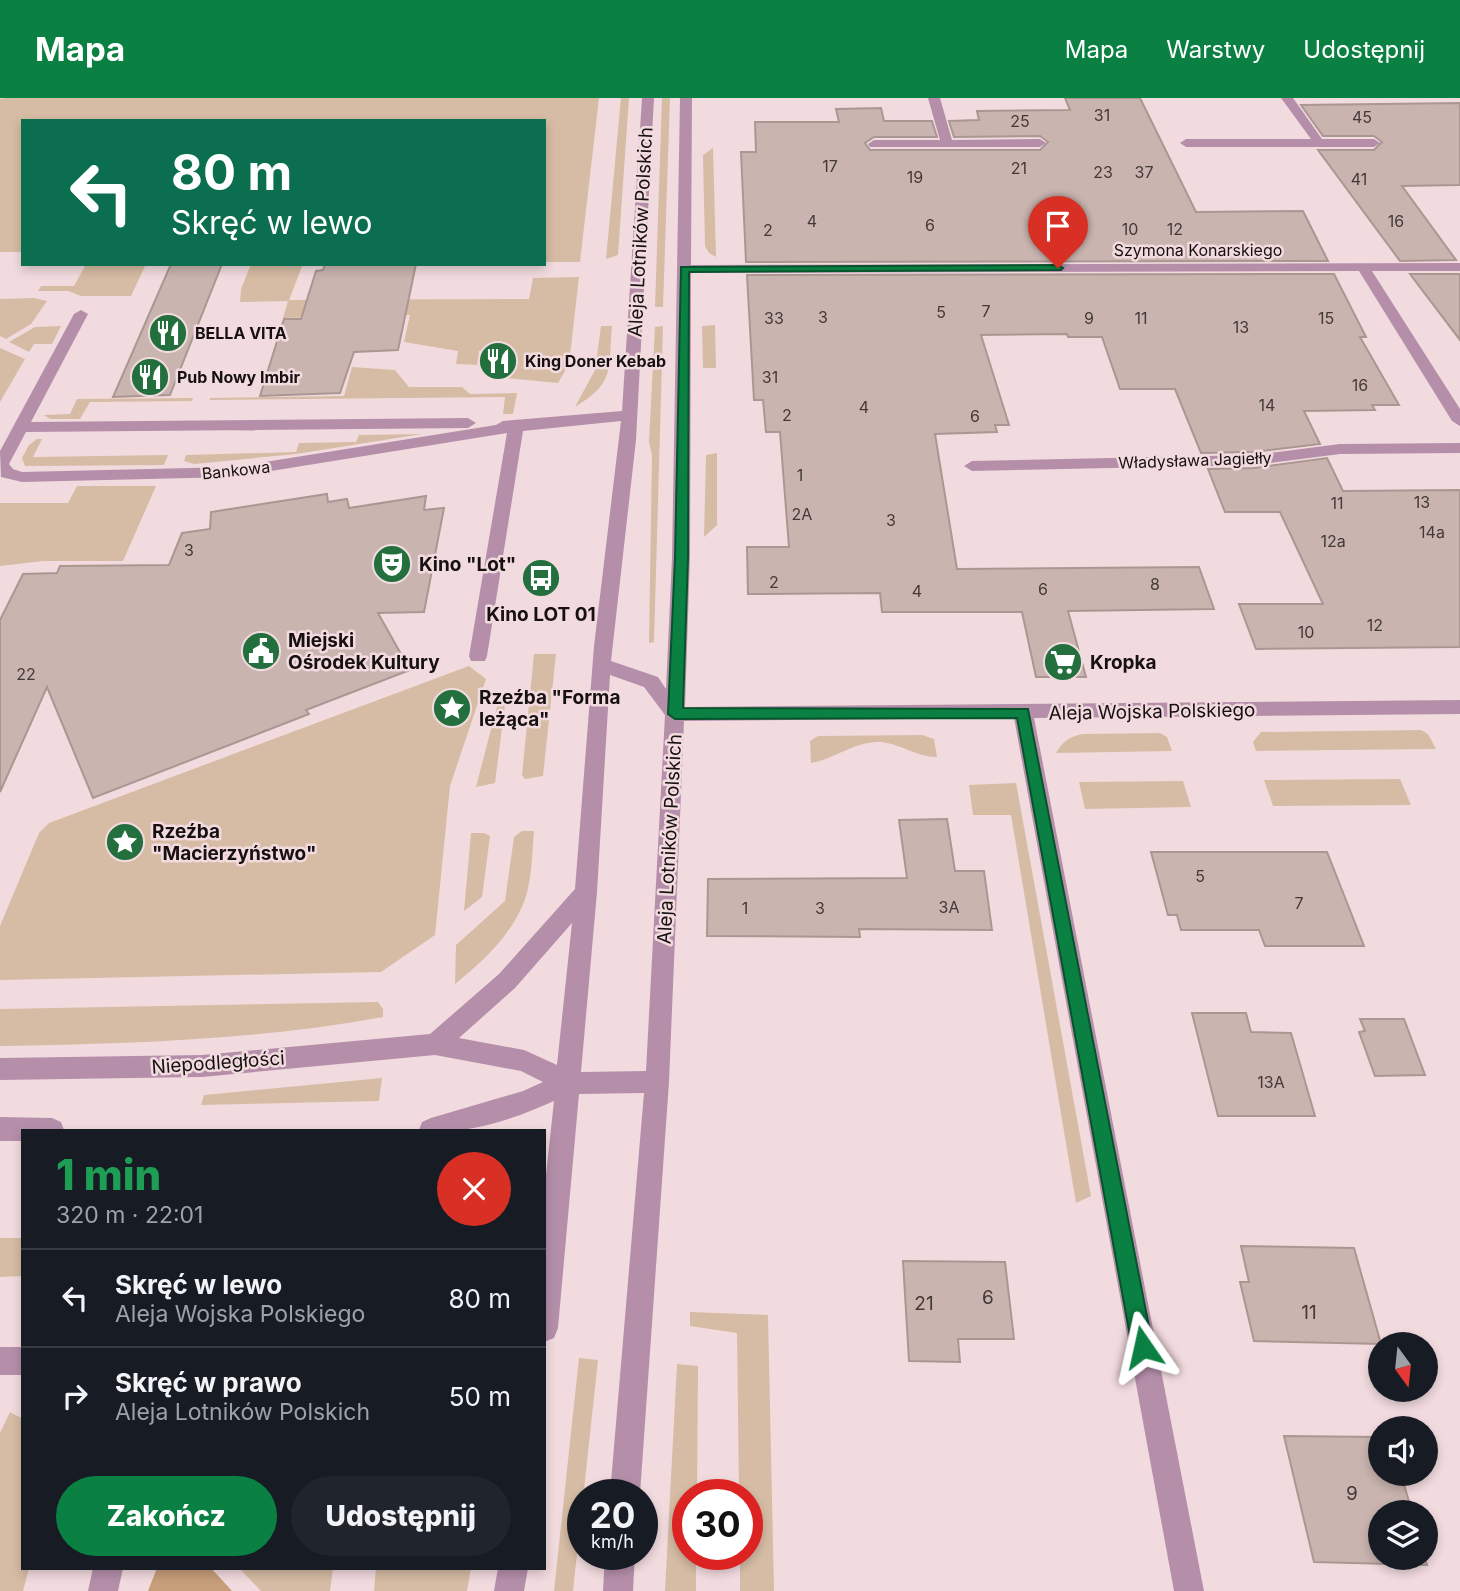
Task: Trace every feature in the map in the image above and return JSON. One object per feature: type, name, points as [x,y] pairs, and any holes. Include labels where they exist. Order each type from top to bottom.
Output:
[{"type":"street","name":"Aleja Lotników Polskich","points":[[546,1292],[569,1083],[602,666],[630,415],[648,98]]},
{"type":"street","name":"Aleja Lotników Polskich","points":[[626,1479],[657,1082],[675,714],[681,557],[686,98]]},
{"type":"street","points":[[934,98],[947,144]]},
{"type":"street","points":[[1287,98],[1319,143]]},
{"type":"street","points":[[874,144],[1040,143]]},
{"type":"street","points":[[1186,143],[1374,143]]},
{"type":"street","points":[[1363,267],[1460,421]]},
{"type":"street","name":"Szymona Konarskiego","points":[[684,269],[1460,267]]},
{"type":"street","name":"Bankowa","points":[[81,313],[1,464],[7,473],[22,477],[233,472],[516,427],[630,415]]},
{"type":"street","name":"Bankowa","points":[[22,427],[478,423],[516,427]]},
{"type":"street","points":[[478,656],[516,427]]},
{"type":"street","name":"Władysława Jagiełły","points":[[972,466],[1254,460],[1340,449],[1460,448]]},
{"type":"street","points":[[602,666],[651,682],[675,714]]},
{"type":"street","name":"Aleja Wojska Polskiego","points":[[675,714],[1023,713],[1460,707]]},
{"type":"street","points":[[1023,713],[1189,1591]]},
{"type":"street","points":[[435,1044],[507,981],[586,892]]},
{"type":"street","name":"Niepodległości","points":[[0,1069],[202,1066],[435,1044],[524,1061],[569,1083]]},
{"type":"street","name":"Niepodległości","points":[[434,1129],[525,1102],[569,1083],[657,1082]]},
{"type":"street","points":[[0,1129],[21,1129]]},
{"type":"street","points":[[0,1361],[21,1361]]},
{"type":"street","points":[[103,1591],[108,1570]]},
{"type":"street","points":[[509,1591],[513,1570]]},
{"type":"street","points":[[618,1591],[619,1570]]},
{"type":"shaded area","points":[[599,98],[580,262],[546,262],[546,119],[21,119],[21,252],[0,252],[0,99]]},
{"type":"shaded area","points":[[621,98],[629,98],[618,255],[606,259]]},
{"type":"shaded area","points":[[662,98],[670,98],[663,307],[655,307]]},
{"type":"shaded area","points":[[713,148],[716,257],[709,253],[705,246],[703,155]]},
{"type":"shaded area","points":[[85,266],[145,266],[131,296],[81,296],[68,291],[38,291],[41,286],[74,286]]},
{"type":"shaded area","points":[[250,266],[302,266],[289,300],[529,299],[533,278],[579,277],[569,364],[558,383],[484,376],[485,372],[512,371],[515,350],[479,351],[477,365],[456,364],[458,351],[404,342],[410,315],[283,318],[288,301],[240,302],[241,289]]},
{"type":"shaded area","points":[[34,298],[47,301],[31,324],[6,339],[0,336],[0,299]]},
{"type":"shaded area","points":[[715,325],[716,368],[703,368],[702,326]]},
{"type":"shaded area","points":[[61,326],[52,344],[34,344],[29,352],[9,342],[35,327]]},
{"type":"shaded area","points":[[601,326],[612,326],[607,374],[598,390],[575,407],[595,370]]},
{"type":"shaded area","points":[[663,326],[654,642],[649,643],[652,455],[649,442],[655,327]]},
{"type":"shaded area","points":[[0,348],[25,359],[0,402]]},
{"type":"shaded area","points":[[352,367],[395,370],[409,387],[462,387],[470,394],[517,393],[513,414],[503,414],[505,397],[209,400],[344,396]]},
{"type":"shaded area","points":[[193,398],[192,401],[90,402],[80,419],[50,419],[44,415],[70,414],[77,399]]},
{"type":"shaded area","points":[[422,434],[296,454],[194,464],[184,461],[186,455],[296,452],[299,443],[356,442],[359,435]]},
{"type":"shaded area","points":[[42,439],[33,457],[168,455],[164,465],[25,466],[22,458],[29,445]]},
{"type":"shaded area","points":[[717,453],[717,525],[704,537],[706,455]]},
{"type":"shaded area","points":[[77,486],[156,486],[123,561],[43,561],[0,566],[0,503],[68,503]]},
{"type":"shaded area","points":[[534,654],[556,654],[543,776],[525,779],[522,775]]},
{"type":"shaded area","points":[[469,666],[486,679],[450,786],[435,935],[381,972],[0,980],[0,926],[39,833],[49,823]]},
{"type":"shaded area","points":[[500,695],[506,696],[495,783],[476,787]]},
{"type":"shaded area","points":[[1421,730],[1428,734],[1436,749],[1256,751],[1253,742],[1261,732]]},
{"type":"shaded area","points":[[1160,733],[1167,737],[1172,751],[1056,753],[1067,740],[1083,734]]},
{"type":"shaded area","points":[[922,735],[934,739],[937,757],[879,742],[861,745],[811,763],[810,741],[818,736]]},
{"type":"shaded area","points":[[1400,779],[1411,805],[1273,806],[1264,780]]},
{"type":"shaded area","points":[[1183,781],[1191,807],[1085,809],[1079,782]]},
{"type":"shaded area","points":[[1016,783],[1091,1196],[1076,1203],[1011,815],[973,815],[969,785]]},
{"type":"shaded area","points":[[522,831],[534,831],[530,880],[521,909],[497,945],[455,984],[456,945],[505,901],[514,837]]},
{"type":"shaded area","points":[[471,833],[490,836],[482,897],[464,911]]},
{"type":"shaded area","points":[[378,1002],[383,1009],[383,1017],[288,1031],[144,1042],[0,1046],[0,1009]]},
{"type":"shaded area","points":[[382,1078],[379,1101],[201,1105],[204,1095]]},
{"type":"shaded area","points":[[0,1238],[21,1238],[21,1276],[0,1277]]},
{"type":"shaded area","points":[[690,1312],[768,1315],[774,1591],[740,1591],[740,1570],[763,1570],[763,1479],[739,1479],[737,1333],[690,1326]]},
{"type":"shaded area","points":[[579,1358],[598,1360],[585,1479],[567,1479],[567,1570],[575,1570],[573,1591],[554,1591]]},
{"type":"shaded area","points":[[677,1364],[698,1366],[697,1479],[672,1479],[672,1570],[696,1570],[696,1591],[665,1591]]},
{"type":"shaded area","points":[[10,1412],[21,1418],[21,1570],[28,1570],[23,1591],[0,1591],[0,1433]]},
{"type":"shaded area","points":[[156,1570],[213,1570],[232,1591],[148,1591]]},
{"type":"shaded area","points":[[241,1570],[333,1570],[330,1591],[261,1591]]},
{"type":"shaded area","points":[[376,1570],[471,1570],[467,1591],[374,1591]]},
{"type":"building","points":[[1065,98],[1140,98],[1196,212],[1303,211],[1328,261],[746,262],[741,152],[756,152],[755,122],[839,122],[836,109],[881,108],[884,121],[932,121],[937,137],[874,137],[865,143],[870,150],[1040,150],[1048,142],[1040,136],[954,137],[949,121],[979,120],[977,111],[1070,110]]},
{"type":"building","points":[[1460,103],[1460,185],[1402,186],[1456,260],[1400,261],[1318,150],[1374,150],[1382,142],[1374,136],[1323,136],[1301,105]]},
{"type":"building","points":[[170,266],[221,266],[170,395],[113,397]]},
{"type":"building","points":[[324,266],[416,266],[398,350],[354,352],[340,393],[260,396],[284,319],[301,319],[316,271],[323,270]]},
{"type":"building","points":[[1334,274],[1366,337],[1360,337],[1399,405],[1372,405],[1375,410],[1304,411],[1320,444],[1254,452],[1201,453],[1175,389],[1120,389],[1102,337],[1068,337],[1067,334],[981,335],[1009,425],[995,425],[997,432],[935,434],[957,569],[1199,567],[1214,609],[1068,611],[1086,677],[1036,677],[1022,612],[882,612],[880,593],[748,594],[747,547],[789,547],[780,432],[766,432],[763,400],[754,400],[747,275]]},
{"type":"building","points":[[1410,274],[1460,274],[1460,340]]},
{"type":"building","points":[[1327,458],[1343,491],[1460,490],[1460,647],[1256,649],[1239,604],[1323,604],[1280,512],[1225,512],[1208,469],[1254,468]]},
{"type":"building","name":"Miejski Ośrodek Kultury","points":[[327,494],[328,502],[347,499],[349,508],[426,496],[424,510],[444,508],[424,612],[378,613],[410,670],[306,710],[309,714],[93,798],[47,687],[0,792],[0,620],[23,574],[57,573],[60,566],[169,565],[182,533],[210,529],[211,512]]},
{"type":"building","points":[[947,819],[955,871],[984,871],[992,930],[859,929],[860,937],[707,936],[708,879],[907,878],[899,820]]},
{"type":"building","points":[[1151,852],[1327,852],[1364,946],[1265,946],[1259,930],[1181,930],[1177,915],[1168,915]]},
{"type":"building","points":[[1192,1013],[1246,1013],[1251,1032],[1291,1033],[1315,1116],[1218,1116]]},
{"type":"building","points":[[1360,1019],[1404,1019],[1425,1075],[1375,1076],[1359,1032],[1365,1031]]},
{"type":"building","points":[[1241,1246],[1354,1248],[1378,1332],[1368,1332],[1368,1344],[1254,1341],[1240,1282],[1249,1282]]},
{"type":"building","points":[[903,1261],[1005,1262],[1014,1339],[958,1339],[960,1362],[909,1361]]},
{"type":"building","points":[[1284,1436],[1368,1437],[1368,1486],[1404,1486],[1409,1500],[1368,1500],[1368,1563],[1314,1562]]},
{"type":"place","name":"BELLA VITA","points":[[168,333]]},
{"type":"place","name":"King Doner Kebab","points":[[498,361]]},
{"type":"place","name":"Pub Nowy Imbir","points":[[150,377]]},
{"type":"place","name":"Kino \"Lot\"","points":[[392,564]]},
{"type":"place","name":"Kino LOT 01","points":[[541,578]]},
{"type":"place","name":"Miejski Ośrodek Kultury","points":[[261,651]]},
{"type":"place","name":"Kropka","points":[[1063,662]]},
{"type":"place","name":"Rzeźba \"Forma leżąca\"","points":[[452,708]]},
{"type":"place","name":"Rzeźba \"Macierzyństwo\"","points":[[125,842]]},
{"type":"route","points":[[1058,268],[684,269],[681,557],[675,714],[1023,713],[1143,1347]]}]
